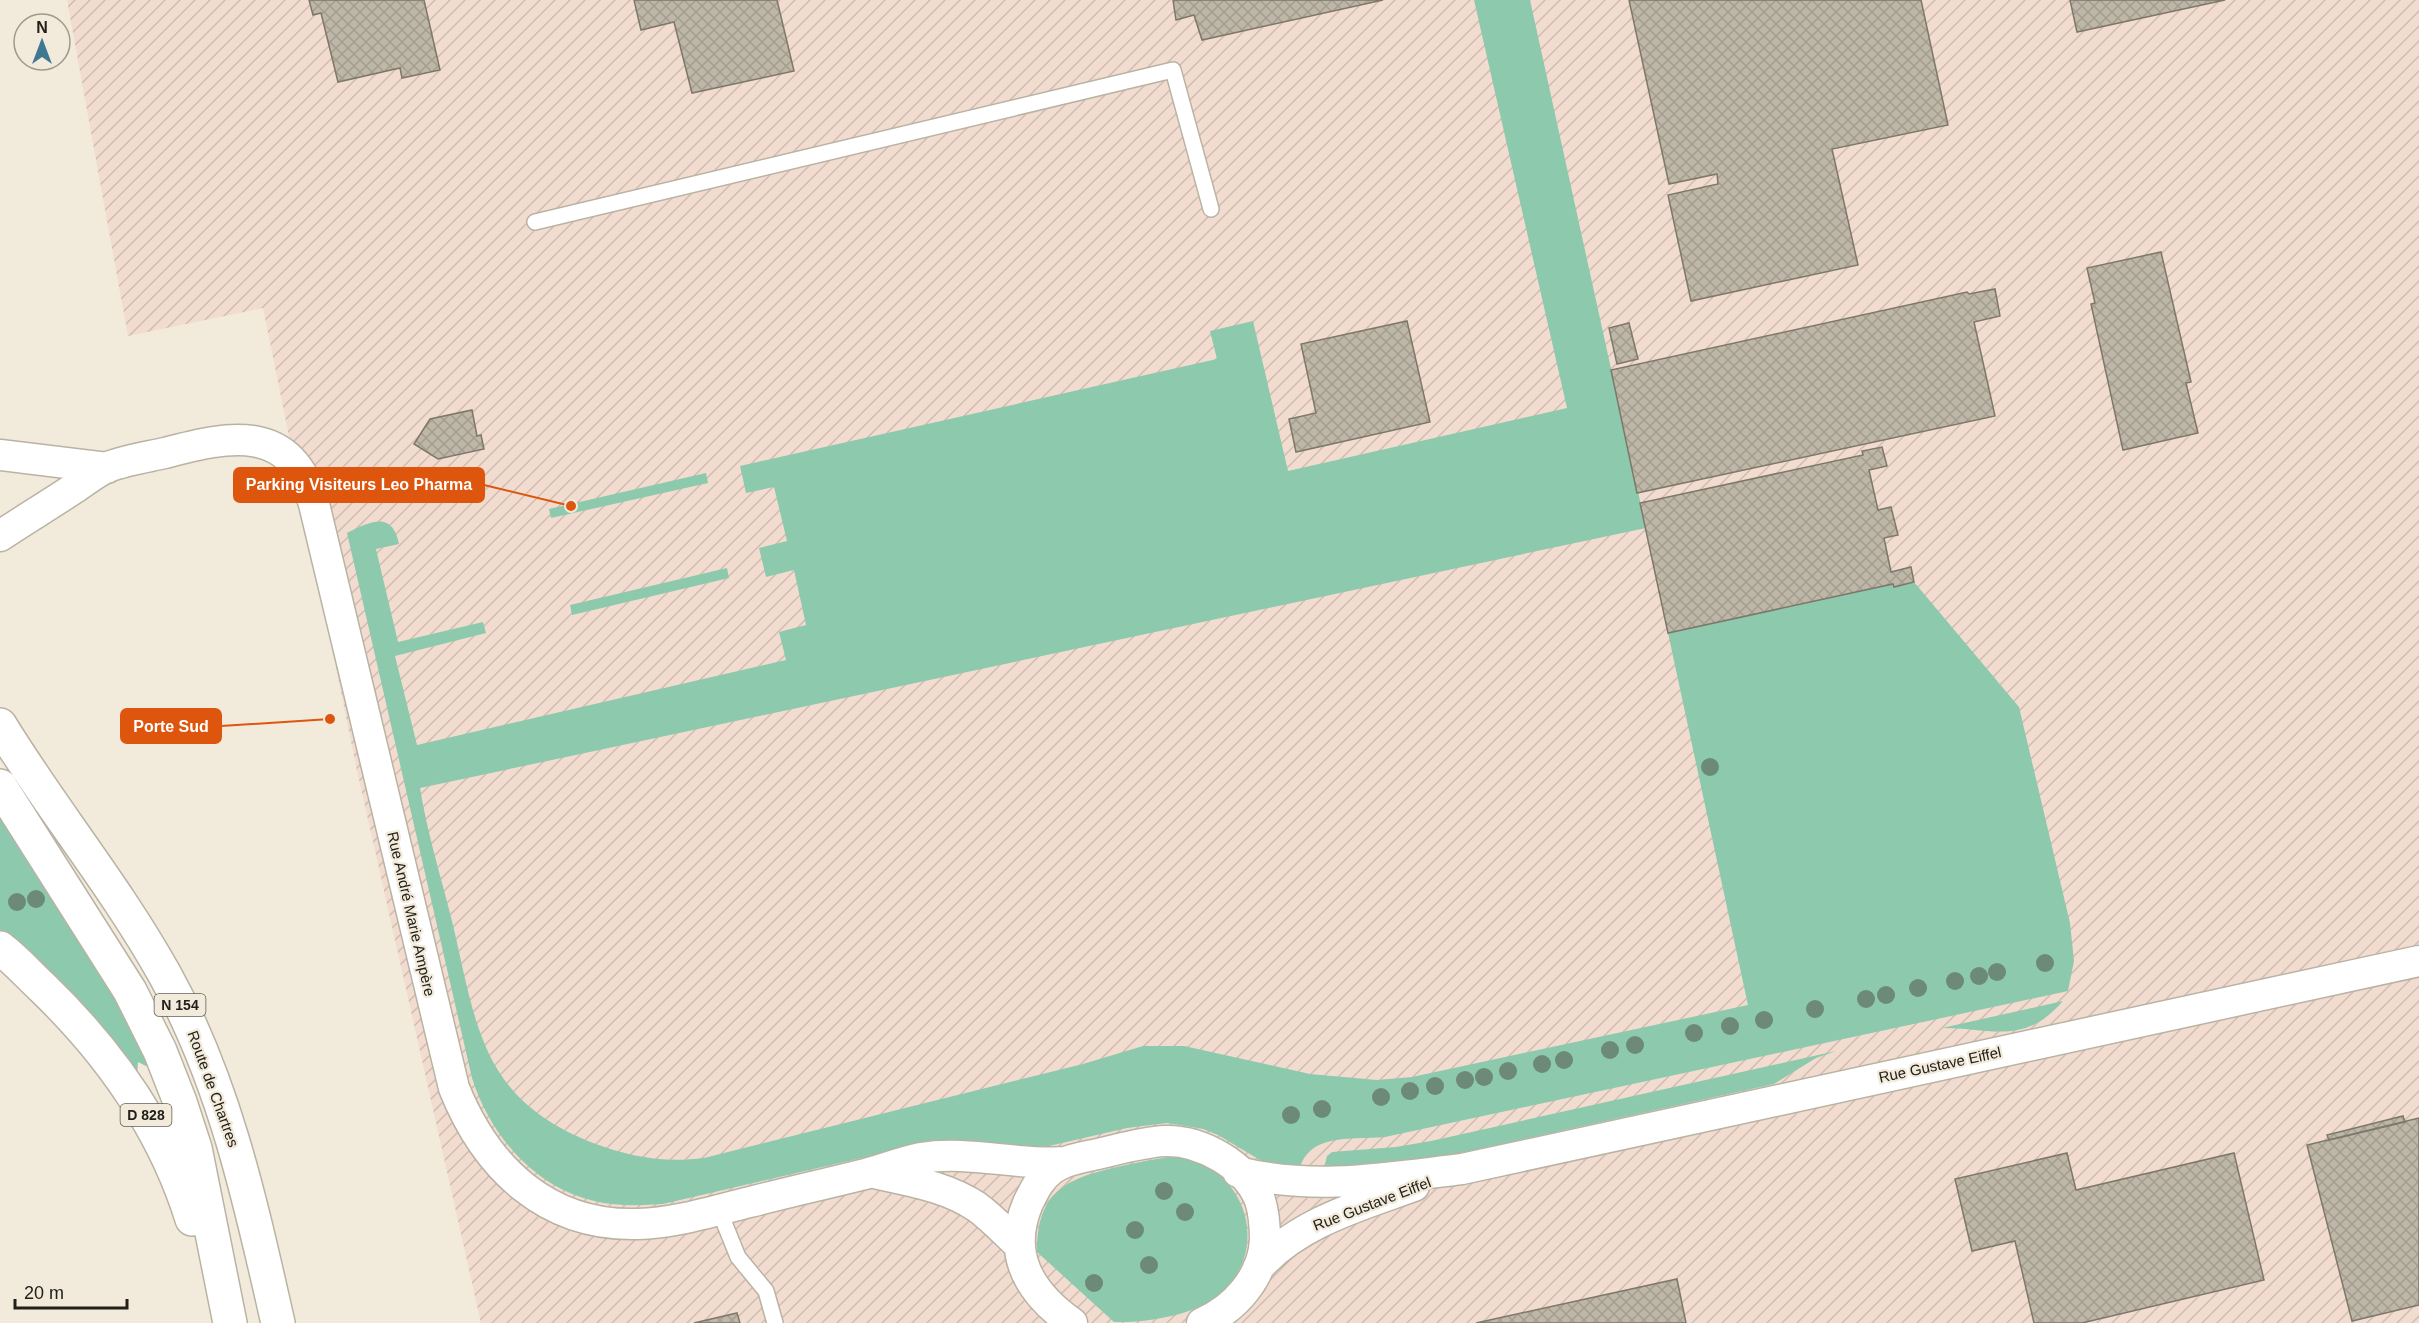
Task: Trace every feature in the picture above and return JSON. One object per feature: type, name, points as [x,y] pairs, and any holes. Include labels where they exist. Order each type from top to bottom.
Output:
[{"type":"main road","name":"Route de Chartres","points":[[0,725],[121,901],[191,1026],[232,1138],[250,1202],[278,1323]]},
{"type":"main road","name":"N 154","points":[[0,786],[130,991],[160,1052],[195,1148],[230,1323]]},
{"type":"main road","name":"D 828","points":[[0,948],[71,1016],[116,1070],[143,1109],[164,1145],[182,1188],[223,1323]]},
{"type":"street","name":"Rue André Marie Ampère","points":[[0,536],[107,468],[225,439],[239,438],[268,445],[288,459],[306,482],[314,504],[454,1088],[466,1118],[482,1143],[505,1171],[525,1189],[549,1204],[604,1222],[638,1224],[676,1220],[900,1163],[945,1156],[1039,1163],[1066,1162]]},
{"type":"street","name":"Rue André Marie Ampère","points":[[0,455],[107,468]]},
{"type":"street","name":"Rue Gustave Eiffel","points":[[1238,1172],[1287,1182],[1350,1182],[1462,1169],[2419,961]]},
{"type":"street","points":[[1072,1323],[1034,1287],[1022,1263],[1019,1245],[1024,1215],[1034,1192],[1050,1170],[1066,1162],[1137,1145],[1166,1141],[1190,1143],[1204,1148],[1227,1162],[1256,1193],[1263,1212],[1264,1245],[1252,1281],[1236,1301],[1213,1320]]},
{"type":"street","name":"Rue Gustave Eiffel","points":[[1258,1268],[1270,1254],[1303,1231],[1359,1206],[1462,1169]]},
{"type":"street","name":"Rue André Marie Ampère","points":[[871,1172],[939,1188],[960,1198],[990,1217],[1019,1245]]},
{"type":"lane","points":[[535,222],[1173,70],[1211,209]]},
{"type":"lane","points":[[719,1210],[738,1257],[766,1291],[775,1323]]},
{"type":"shaded area","points":[[67,0],[2419,0],[2419,1323],[481,1323],[356,766],[263,308],[128,336],[72,28],[72,12],[69,12]]},
{"type":"green space","points":[[1474,0],[1530,0],[1646,528],[420,788],[430,838],[478,1026],[490,1055],[505,1081],[527,1105],[556,1125],[593,1143],[648,1158],[675,1160],[704,1158],[1083,1064],[1143,1046],[1184,1046],[1310,1074],[1377,1080],[1412,1077],[1748,1005],[1668,633],[1893,584],[1894,586],[1914,582],[2019,707],[2070,923],[2074,961],[2068,991],[1385,1137],[1335,1140],[1313,1148],[1305,1156],[1300,1168],[1265,1163],[1218,1135],[1203,1129],[1167,1123],[1127,1128],[1036,1149],[922,1144],[663,1204],[618,1205],[587,1199],[543,1178],[507,1144],[481,1101],[472,1078],[347,533],[364,525],[379,522],[391,526],[396,533],[399,544],[376,549],[398,642],[483,622],[486,633],[395,656],[417,745],[786,660],[779,632],[806,625],[794,570],[766,577],[759,548],[787,541],[774,487],[746,493],[740,466],[1217,359],[1210,331],[1253,321],[1288,471],[1567,408]]},
{"type":"green space","points":[[706,473],[708,483],[551,518],[549,509]]},
{"type":"green space","points":[[727,568],[729,578],[572,615],[570,605]]},
{"type":"green space","points":[[0,808],[93,953],[154,1070],[138,1062],[137,1078],[36,962],[0,931]]},
{"type":"green space","points":[[2063,1001],[2049,1015],[2021,1029],[1992,1031],[1942,1028]]},
{"type":"green space","points":[[1836,1051],[1816,1058],[1774,1084],[1429,1160],[1324,1168],[1327,1156],[1332,1152],[1396,1147],[1431,1141]]},
{"type":"green space","points":[[1172,1157],[1196,1162],[1217,1173],[1232,1189],[1242,1208],[1247,1229],[1246,1251],[1238,1272],[1223,1292],[1200,1307],[1156,1319],[1114,1322],[1037,1252],[1042,1216],[1048,1202],[1057,1192],[1082,1177],[1117,1167]]},
{"type":"building","points":[[309,0],[424,0],[440,70],[402,78],[400,68],[338,82],[321,13],[313,15]]},
{"type":"building","points":[[634,0],[777,0],[794,71],[692,93],[674,22],[641,30]]},
{"type":"building","points":[[1173,0],[1383,0],[1202,40],[1194,15],[1176,20]]},
{"type":"building","points":[[1629,0],[1921,0],[1948,125],[1832,149],[1858,265],[1691,301],[1668,195],[1718,184],[1717,174],[1669,184]]},
{"type":"building","points":[[2070,0],[2225,0],[2077,32]]},
{"type":"building","points":[[2161,252],[2191,382],[2186,383],[2198,433],[2123,450],[2091,304],[2095,303],[2087,268]]},
{"type":"building","points":[[1995,289],[2000,316],[1974,322],[1995,416],[1637,493],[1611,370],[1967,292],[1969,294]]},
{"type":"building","points":[[1407,321],[1430,422],[1296,452],[1289,419],[1316,413],[1301,344]]},
{"type":"building","points":[[1629,323],[1638,359],[1617,364],[1609,328]]},
{"type":"building","points":[[472,410],[477,436],[481,435],[484,449],[438,459],[414,444],[430,419]]},
{"type":"building","points":[[1882,447],[1887,466],[1869,470],[1878,510],[1891,507],[1898,535],[1884,538],[1891,572],[1911,567],[1914,582],[1894,587],[1893,584],[1668,633],[1640,503],[1863,455],[1862,451]]},
{"type":"building","points":[[2403,1116],[2405,1122],[2329,1140],[2327,1135]]},
{"type":"building","points":[[2419,1118],[2419,1305],[2352,1321],[2307,1145]]},
{"type":"building","points":[[2067,1153],[2076,1190],[2234,1153],[2264,1280],[2082,1323],[2034,1323],[2015,1241],[1972,1251],[1955,1179]]},
{"type":"building","points":[[1677,1279],[1686,1323],[1476,1323]]},
{"type":"building","points":[[737,1313],[740,1323],[694,1323]]},
{"type":"place","name":"Parking Visiteurs Leo Pharma","points":[[571,506]]},
{"type":"place","name":"Porte Sud","points":[[330,719]]}]
